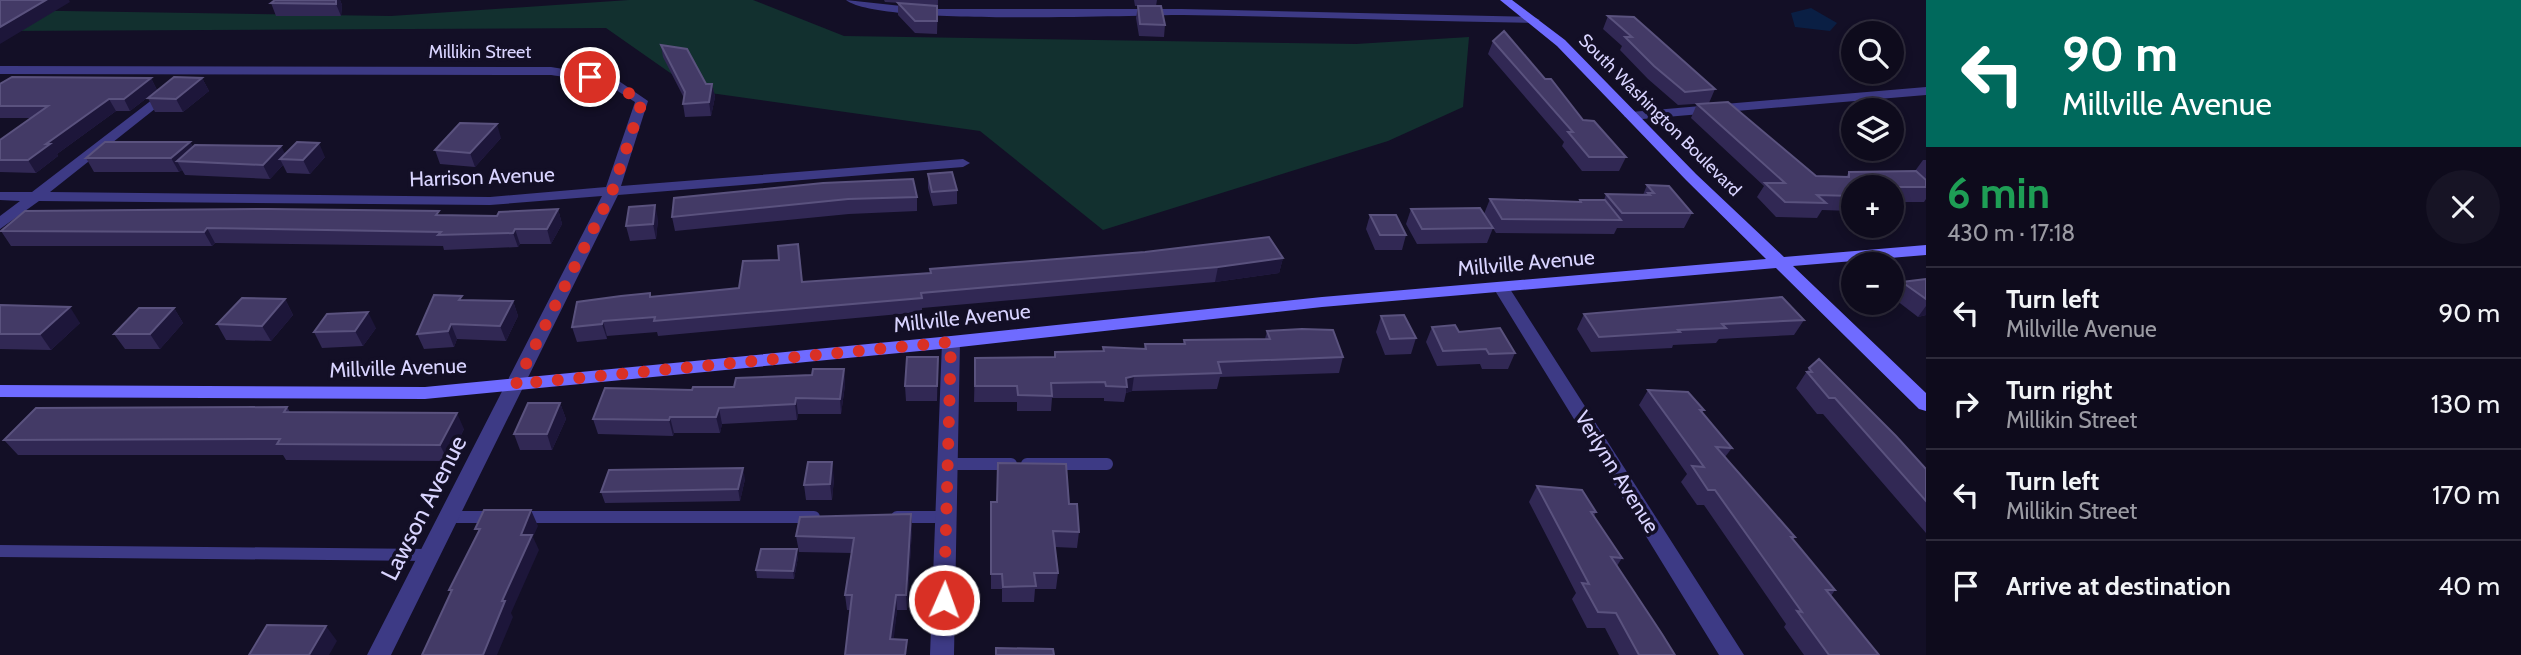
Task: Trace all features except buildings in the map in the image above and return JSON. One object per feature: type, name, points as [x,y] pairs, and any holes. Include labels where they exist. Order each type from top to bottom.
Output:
[{"type":"main road","name":"South Washington Boulevard","points":[[1505,0],[1561,43],[1630,116],[1926,404]]},
{"type":"main road","name":"Millville Avenue","points":[[0,391],[377,395],[951,342],[1322,302],[1502,289],[1926,250]]},
{"type":"street","points":[[850,0],[886,9],[929,12],[1182,12],[1534,20]]},
{"type":"street","name":"Millikin Street","points":[[0,70],[551,71],[609,80],[642,102],[612,192],[516,384]]},
{"type":"street","points":[[0,224],[194,71]]},
{"type":"street","points":[[1630,116],[1926,91]]},
{"type":"street","name":"Harrison Avenue","points":[[0,196],[490,201],[964,163]]},
{"type":"street","name":"Verlynn Avenue","points":[[1502,289],[1732,655]]},
{"type":"street","points":[[942,655],[951,342]]},
{"type":"street","name":"Lawson Avenue","points":[[379,655],[516,384]]},
{"type":"lane","points":[[948,464],[1107,464]]},
{"type":"lane","points":[[449,517],[822,517]]},
{"type":"lane","points":[[877,517],[946,517]]},
{"type":"lane","points":[[0,551],[430,555]]},
{"type":"green space","points":[[629,0],[753,0],[844,36],[1356,44],[1469,37],[1463,107],[1388,141],[1103,230],[980,131],[696,91],[606,28],[0,31],[0,10],[391,16]]},
{"type":"water","points":[[1811,8],[1837,23],[1830,31],[1795,27],[1791,13]]},
{"type":"route","points":[[590,77],[609,80],[642,102],[612,192],[516,384],[951,342],[944,600]]}]
